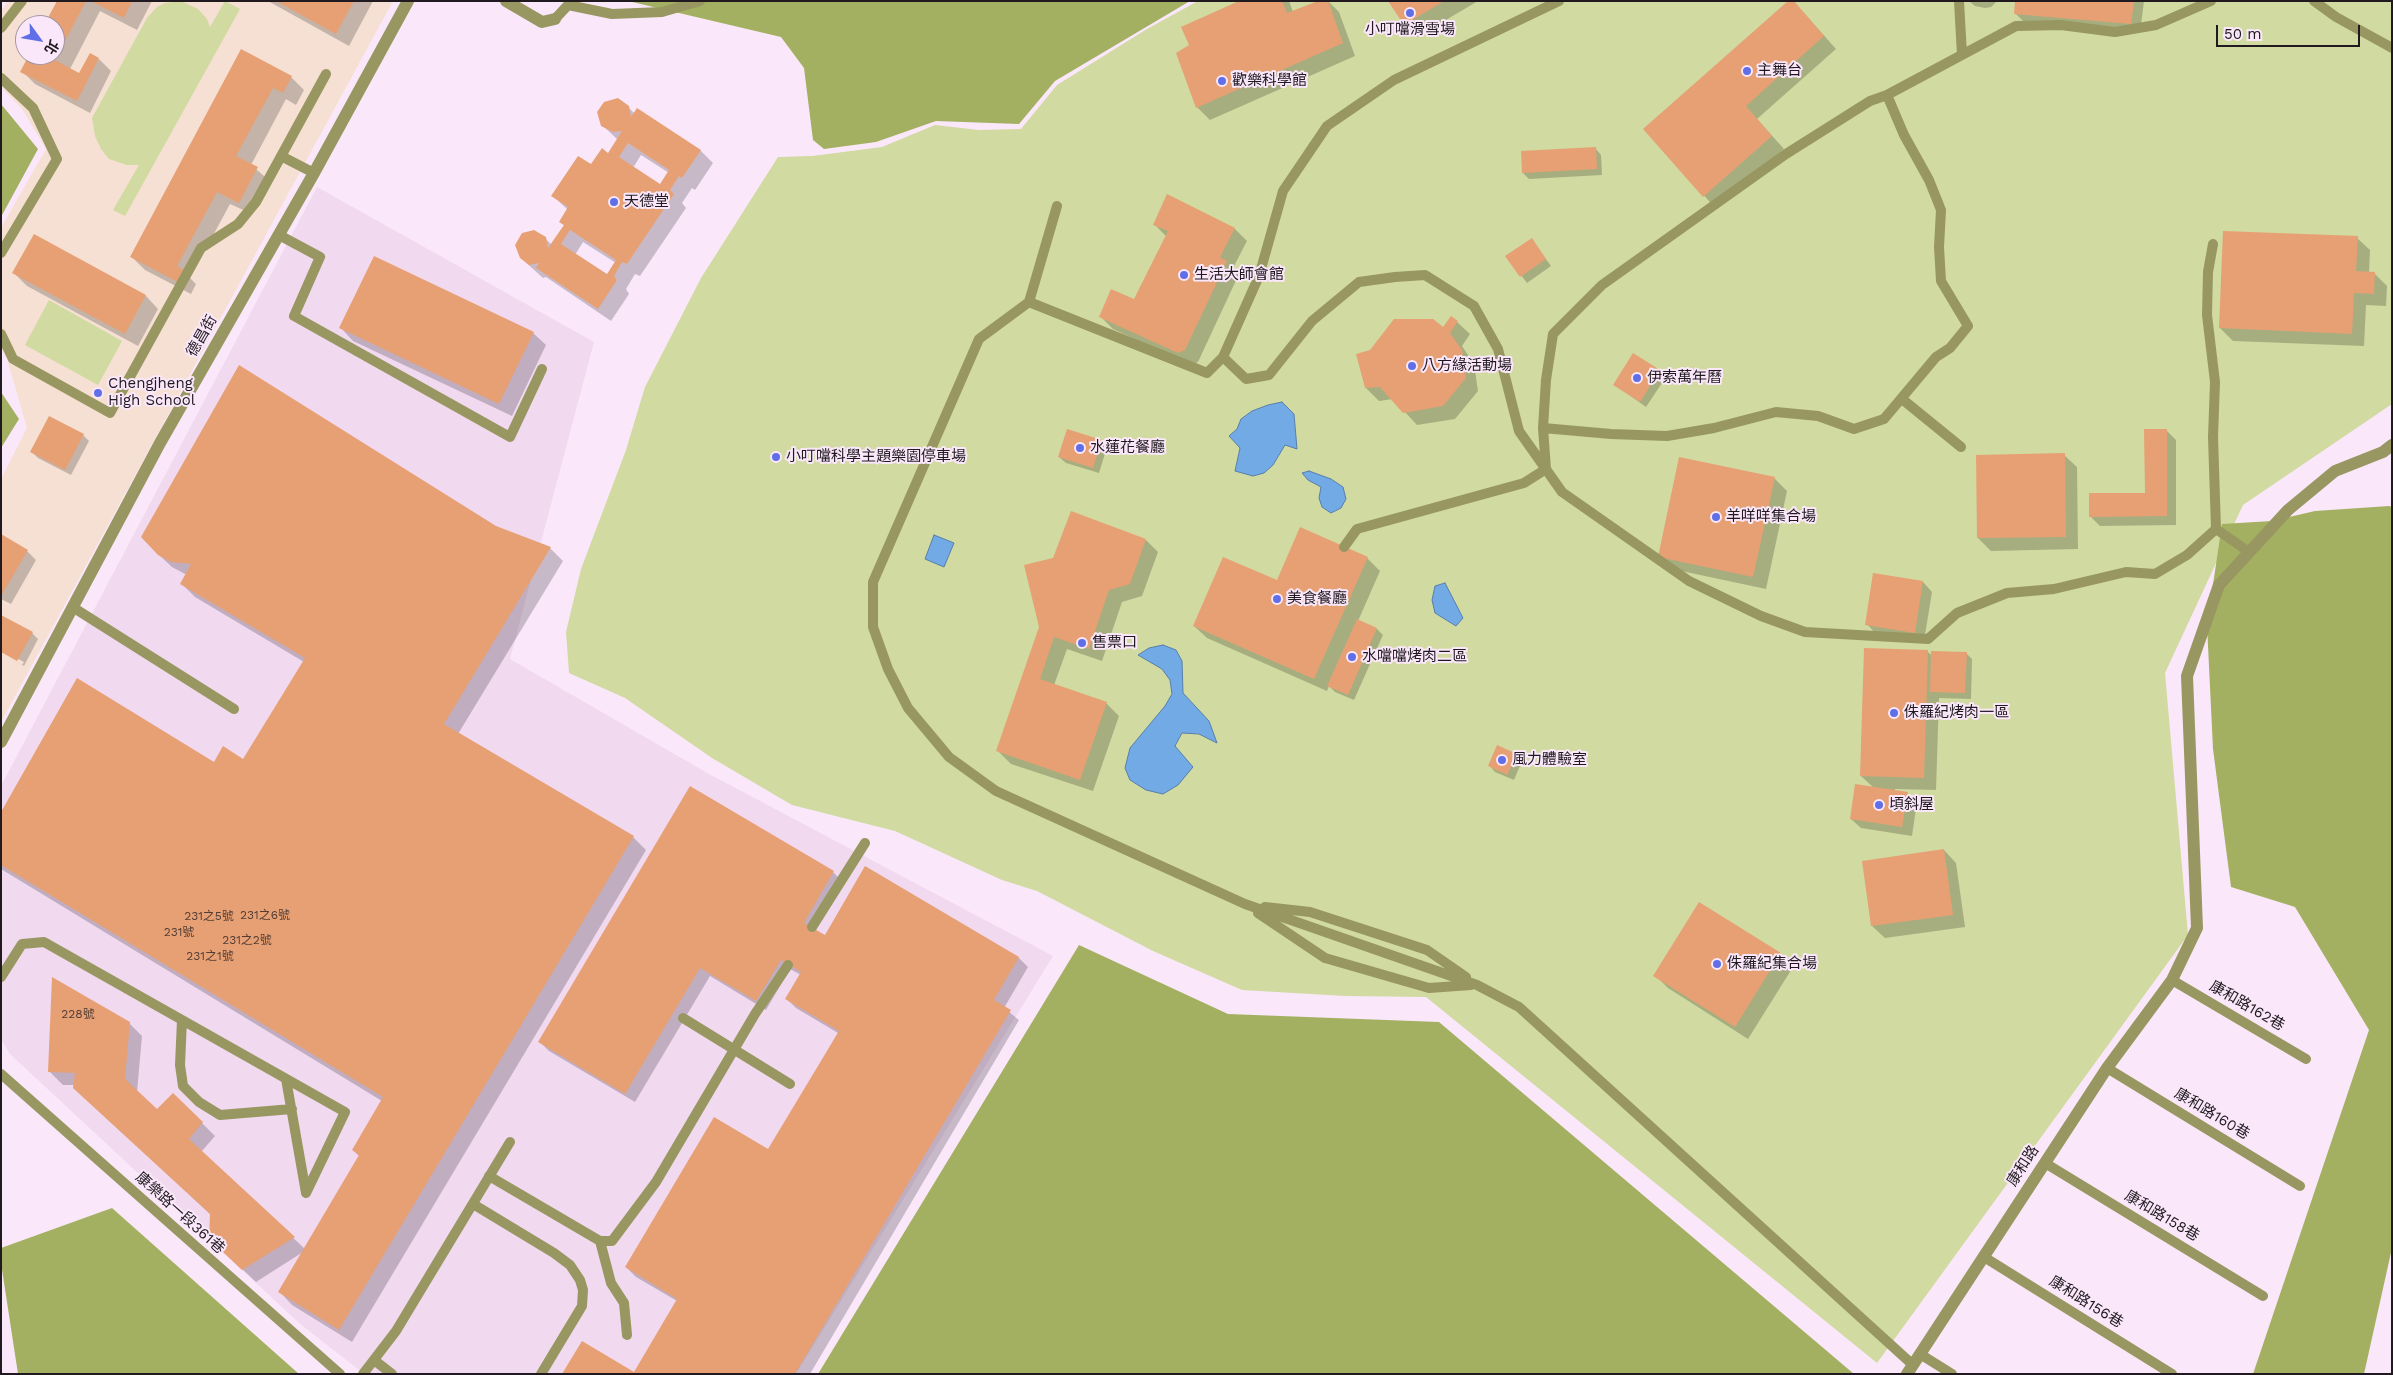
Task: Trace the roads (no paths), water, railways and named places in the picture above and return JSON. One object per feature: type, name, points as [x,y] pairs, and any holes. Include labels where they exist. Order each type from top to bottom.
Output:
[{"type":"street","name":"德昌街","points":[[1,742],[74,608],[160,443],[314,173],[408,1]]},
{"type":"street","points":[[506,1],[542,22],[555,19]]},
{"type":"street","name":"康和路","points":[[1910,1369],[2107,1068],[2172,980],[2197,928],[2187,676],[2219,585],[2288,510],[2335,471],[2382,452],[2392,445]]},
{"type":"lane","points":[[1,28],[22,1]]},
{"type":"lane","points":[[555,19],[568,5],[612,14],[662,12],[700,1]]},
{"type":"lane","points":[[1029,302],[1207,373],[1223,357],[1259,276],[1283,191],[1327,126],[1394,80],[1560,1]]},
{"type":"lane","points":[[1959,1],[1962,55]]},
{"type":"lane","points":[[1546,469],[1543,428],[1546,380],[1553,334],[1602,285],[1786,154],[1870,101],[1887,95],[2016,26],[2061,25],[2115,32],[2156,26],[2212,1]]},
{"type":"lane","points":[[2314,1],[2336,17],[2392,48]]},
{"type":"lane","points":[[1,334],[12,359],[110,413],[201,248],[238,224],[256,202],[326,74]]},
{"type":"lane","points":[[1,78],[33,108],[57,159],[1,253]]},
{"type":"lane","points":[[1543,428],[1667,436],[1714,428],[1776,412],[1818,416],[1854,430],[1884,419],[1936,357],[1950,348],[1968,326],[1941,281],[1939,247],[1941,210],[1929,180],[1904,135],[1887,95]]},
{"type":"lane","points":[[282,156],[314,173]]},
{"type":"lane","points":[[1057,206],[1029,302],[979,339],[873,582],[873,627],[888,669],[908,708],[949,758],[996,790],[1245,904],[1477,985],[1520,1007],[1910,1369]]},
{"type":"lane","points":[[279,235],[320,256],[294,316],[510,437],[542,369]]},
{"type":"lane","points":[[1223,357],[1246,379],[1270,374],[1312,321],[1359,282],[1426,275],[1474,306],[1498,349],[1518,431],[1562,492],[1689,581],[1761,616],[1805,632],[1928,639],[1957,613],[2008,593],[2054,590],[2126,572],[2155,574],[2187,555],[2216,529],[2213,437],[2214,382],[2207,315],[2208,272],[2213,244]]},
{"type":"lane","points":[[1902,399],[1961,447]]},
{"type":"lane","points":[[1344,546],[1357,529],[1524,483],[1546,469]]},
{"type":"lane","points":[[2216,529],[2249,552]]},
{"type":"lane","points":[[74,608],[234,709]]},
{"type":"lane","points":[[812,928],[865,843]]},
{"type":"lane","points":[[1245,904],[1310,912],[1427,950],[1477,985]]},
{"type":"lane","points":[[1245,904],[1325,958],[1428,988],[1477,985]]},
{"type":"lane","points":[[1,977],[22,944],[44,942],[345,1112],[306,1193],[286,1079]]},
{"type":"lane","points":[[489,1176],[600,1241],[612,1241],[656,1182],[755,1014],[788,964]]},
{"type":"lane","name":"康和路162巷","points":[[2172,980],[2306,1059]]},
{"type":"lane","points":[[683,1018],[790,1084]]},
{"type":"lane","points":[[182,1020],[180,1065],[183,1086],[199,1102],[220,1115],[292,1109]]},
{"type":"lane","name":"康和路160巷","points":[[2107,1068],[2300,1186]]},
{"type":"lane","name":"康樂路一段361巷","points":[[1,1074],[340,1374]]},
{"type":"lane","points":[[363,1374],[396,1331],[510,1142]]},
{"type":"lane","name":"康和路158巷","points":[[2045,1163],[2263,1296]]},
{"type":"lane","points":[[473,1204],[554,1253],[570,1266],[580,1280],[583,1290],[582,1306],[541,1374]]},
{"type":"lane","points":[[600,1241],[611,1283],[624,1303],[626,1335]]},
{"type":"lane","name":"康和路156巷","points":[[1984,1256],[2172,1374]]},
{"type":"lane","points":[[1920,1354],[1952,1374]]},
{"type":"lane","points":[[374,1360],[392,1374]]},
{"type":"water","points":[[1282,402],[1294,414],[1297,449],[1285,445],[1273,465],[1264,473],[1253,476],[1235,471],[1240,448],[1229,436],[1237,429],[1241,419],[1252,411]]},
{"type":"water","points":[[1309,471],[1331,479],[1343,487],[1346,499],[1341,508],[1331,513],[1322,507],[1319,498],[1321,487],[1308,480],[1302,473]]},
{"type":"water","points":[[934,535],[954,543],[944,567],[925,559]]},
{"type":"water","points":[[1445,583],[1463,618],[1456,626],[1435,613],[1432,600],[1435,586]]},
{"type":"water","points":[[1163,645],[1176,650],[1182,661],[1183,693],[1209,721],[1217,743],[1199,734],[1182,733],[1175,746],[1193,767],[1178,785],[1163,794],[1146,790],[1130,780],[1125,768],[1130,748],[1165,706],[1172,694],[1170,680],[1162,669],[1138,655],[1149,648]]},
{"type":"place","name":"小叮噹滑雪場","points":[[1410,13]]},
{"type":"place","name":"主舞台","points":[[1747,71]]},
{"type":"place","name":"歡樂科學館","points":[[1222,81]]},
{"type":"place","name":"天德堂","points":[[614,202]]},
{"type":"place","name":"生活大師會館","points":[[1184,275]]},
{"type":"place","name":"八方緣活動場","points":[[1412,366]]},
{"type":"place","name":"伊索萬年曆","points":[[1637,378]]},
{"type":"place","name":"Chengjheng High School","points":[[98,393]]},
{"type":"place","name":"水蓮花餐廳","points":[[1080,448]]},
{"type":"place","name":"小叮噹科學主題樂園停車場","points":[[776,457]]},
{"type":"place","name":"羊咩咩集合場","points":[[1716,517]]},
{"type":"place","name":"美食餐廳","points":[[1277,599]]},
{"type":"place","name":"售票口","points":[[1082,643]]},
{"type":"place","name":"水噹噹烤肉二區","points":[[1352,657]]},
{"type":"place","name":"侏羅紀烤肉一區","points":[[1894,713]]},
{"type":"place","name":"風力體驗室","points":[[1502,760]]},
{"type":"place","name":"頃斜屋","points":[[1879,805]]},
{"type":"place","name":"侏羅紀集合場","points":[[1717,964]]}]
